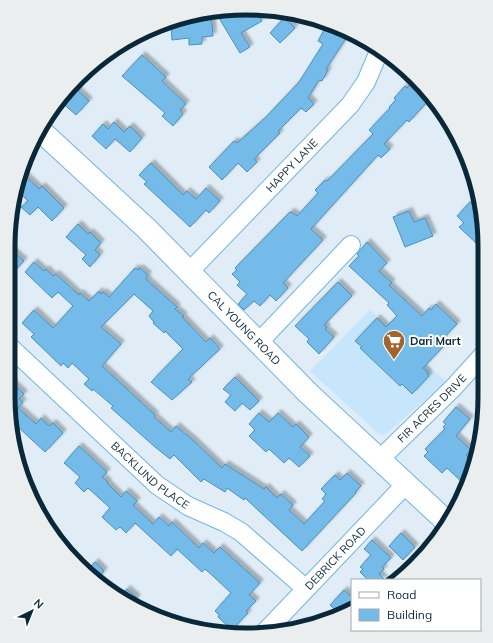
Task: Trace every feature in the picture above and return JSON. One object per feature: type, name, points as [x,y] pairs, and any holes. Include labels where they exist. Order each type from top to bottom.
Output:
[{"type":"main road","name":"CAL YOUNG ROAD","points":[[44,134],[147,229],[308,393],[443,518]]},
{"type":"street","name":"HAPPY LANE","points":[[189,272],[350,105],[366,82],[377,56]]},
{"type":"street","points":[[258,342],[351,245]]},
{"type":"street","name":"BACKLUND PLACE","points":[[15,352],[157,485],[188,506],[224,522],[240,532],[305,588]]},
{"type":"street","name":"FIR ACRES DRIVE","points":[[379,460],[453,388],[478,360]]},
{"type":"street","name":"DEBRICK ROAD","points":[[270,627],[305,588],[406,484]]},
{"type":"shaded area","points":[[370,310],[446,382],[387,433],[382,435],[310,371]]},
{"type":"building","points":[[258,15],[262,21],[241,33],[250,47],[240,53],[218,17]]},
{"type":"building","points":[[211,18],[213,36],[202,37],[202,44],[189,45],[189,38],[172,40],[171,27]]},
{"type":"building","points":[[284,18],[295,28],[280,43],[270,33]]},
{"type":"building","points":[[325,29],[346,38],[326,69],[328,70],[322,81],[319,80],[308,98],[314,104],[306,112],[301,108],[278,131],[280,133],[254,159],[257,162],[247,172],[238,163],[222,180],[209,167],[234,141],[237,143],[265,118],[299,82],[323,44],[318,41]]},
{"type":"building","points":[[142,55],[166,77],[162,81],[186,104],[180,110],[183,114],[173,126],[162,116],[165,113],[122,76]]},
{"type":"building","points":[[411,84],[427,102],[409,122],[407,120],[384,144],[390,149],[381,158],[378,155],[311,229],[323,240],[283,283],[288,288],[276,301],[270,295],[260,306],[254,301],[244,310],[238,304],[247,294],[237,285],[240,282],[232,274],[237,270],[235,268],[290,212],[297,216],[318,193],[315,190],[325,180],[327,181],[373,134],[369,130],[390,108],[389,107],[396,100],[394,98],[405,86],[407,88]]},
{"type":"building","points":[[77,89],[89,101],[76,115],[64,105]]},
{"type":"building","points":[[114,122],[124,132],[130,126],[142,138],[130,152],[115,139],[106,149],[92,136],[103,124],[108,129]]},
{"type":"building","points":[[151,163],[183,195],[187,191],[196,199],[206,188],[220,201],[209,213],[206,210],[190,227],[144,184],[147,182],[139,175]]},
{"type":"building","points":[[26,176],[39,189],[42,186],[64,208],[52,221],[38,207],[30,215],[21,207],[28,201],[21,194]]},
{"type":"building","points":[[470,202],[475,207],[478,231],[478,241],[476,243],[459,227],[464,223],[457,216]]},
{"type":"building","points":[[409,211],[414,222],[425,218],[433,236],[405,247],[393,217]]},
{"type":"building","points":[[78,224],[88,234],[90,232],[101,243],[95,250],[100,255],[90,267],[82,259],[86,255],[66,237]]},
{"type":"building","points":[[367,242],[387,263],[379,271],[392,283],[389,285],[422,316],[429,308],[431,310],[436,304],[457,324],[439,343],[443,347],[423,368],[429,376],[412,394],[402,384],[400,386],[360,348],[362,347],[355,341],[377,318],[386,327],[397,316],[387,305],[389,303],[349,266],[359,256],[357,254]]},
{"type":"building","points":[[15,253],[24,261],[15,271]]},
{"type":"building","points":[[34,262],[44,271],[46,269],[53,276],[56,274],[79,295],[80,293],[89,301],[99,291],[101,294],[103,292],[109,297],[135,268],[138,270],[140,268],[148,275],[146,278],[148,281],[177,307],[175,309],[184,316],[182,317],[206,342],[210,338],[220,349],[188,379],[192,382],[172,400],[151,382],[183,349],[165,331],[164,333],[153,323],[154,322],[149,316],[153,311],[134,294],[101,327],[121,344],[102,366],[155,415],[154,417],[171,432],[176,426],[222,468],[225,464],[264,489],[266,487],[277,498],[281,494],[293,505],[289,510],[304,524],[325,501],[322,499],[326,494],[321,489],[335,475],[340,480],[347,473],[361,486],[302,551],[245,498],[244,500],[227,488],[225,492],[204,479],[201,482],[174,455],[170,459],[111,408],[113,406],[93,389],[92,391],[84,384],[89,379],[72,363],[68,368],[63,363],[61,366],[31,337],[34,334],[22,323],[34,310],[53,328],[73,306],[58,292],[52,298],[25,272]]},
{"type":"building","points":[[338,282],[352,296],[324,325],[327,327],[325,329],[334,337],[319,354],[307,342],[309,339],[295,326]]},
{"type":"building","points":[[235,377],[259,401],[250,410],[242,403],[235,411],[225,402],[231,395],[223,389]]},
{"type":"building","points":[[15,386],[24,394],[19,399],[23,402],[18,408],[36,424],[41,418],[49,426],[53,423],[63,433],[45,452],[17,426],[15,412]]},
{"type":"building","points":[[456,407],[470,419],[456,436],[471,450],[466,455],[469,458],[461,482],[447,468],[442,473],[424,456],[428,452],[425,449],[445,429],[443,427],[446,424],[443,422]]},
{"type":"building","points":[[259,413],[269,422],[278,413],[293,427],[296,424],[309,437],[300,447],[310,456],[299,467],[289,458],[284,463],[269,449],[266,452],[249,436],[255,430],[249,424]]},
{"type":"building","points":[[79,446],[107,472],[102,477],[108,482],[107,483],[121,497],[126,491],[137,501],[133,505],[153,524],[159,517],[169,526],[172,522],[199,548],[203,543],[214,553],[220,547],[260,583],[249,595],[256,601],[246,611],[248,613],[234,628],[230,628],[218,617],[219,615],[215,611],[231,593],[205,569],[202,572],[177,549],[171,556],[135,523],[126,533],[120,527],[116,530],[102,517],[110,508],[88,488],[84,492],[75,483],[80,477],[64,463]]},
{"type":"building","points":[[401,533],[415,547],[403,560],[389,546]]},
{"type":"building","points":[[372,540],[391,558],[382,567],[384,569],[379,574],[384,579],[367,579],[360,572],[363,569],[360,567],[371,555],[364,549]]},
{"type":"building","points":[[95,562],[104,571],[100,576],[90,567]]},
{"type":"building","points":[[127,589],[137,598],[136,600],[124,592]]},
{"type":"building","points":[[344,590],[351,596],[351,603],[335,610],[330,605]]},
{"type":"place","name":"Dari Mart","points":[[394,360]]}]
